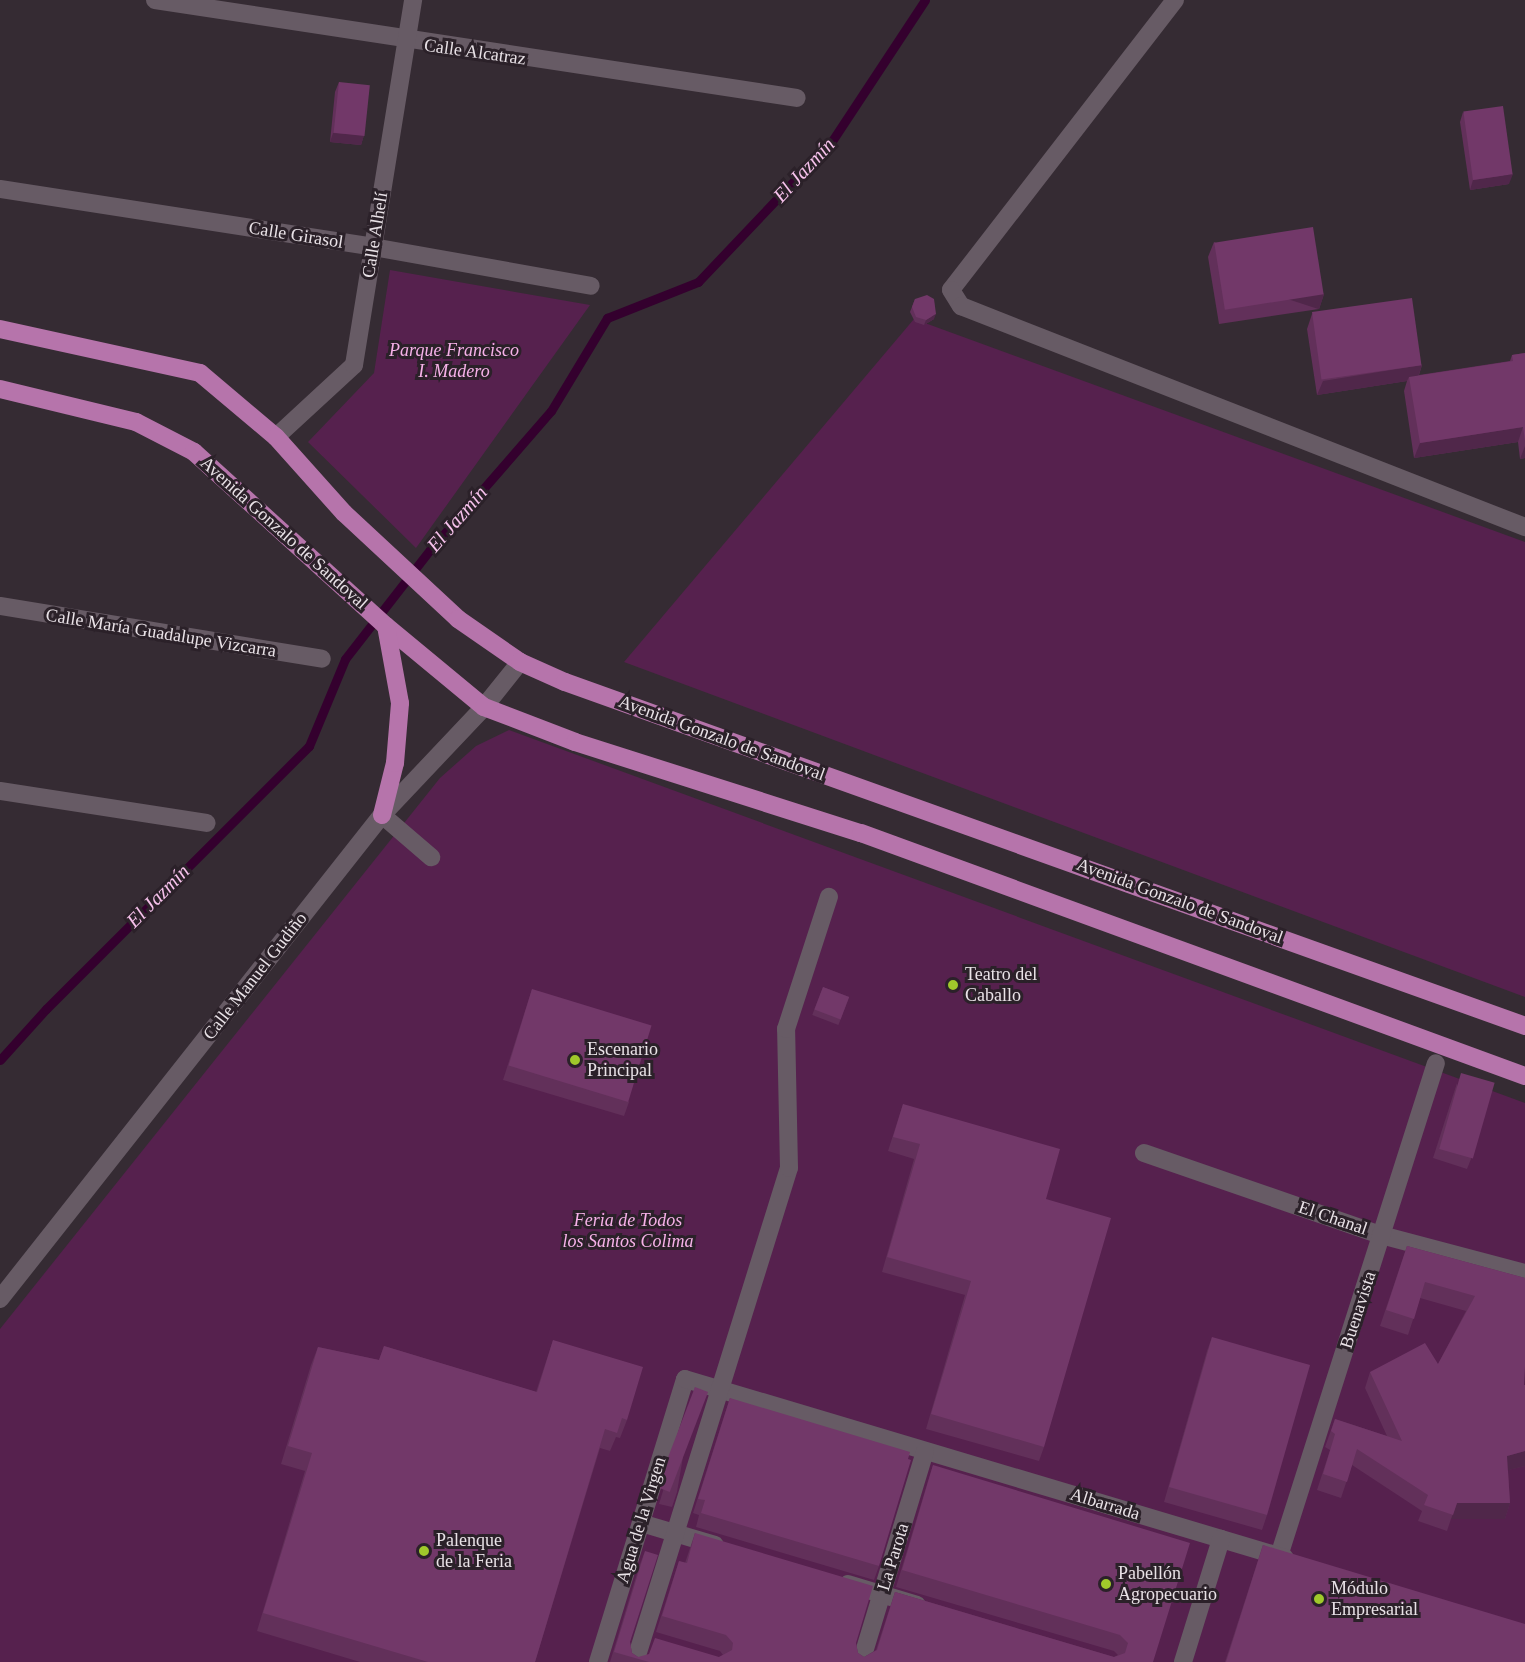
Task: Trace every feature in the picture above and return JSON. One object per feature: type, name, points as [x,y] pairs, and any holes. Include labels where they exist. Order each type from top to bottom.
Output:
[{"type":"main road","name":"Avenida Gonzalo de Sandoval","points":[[0,329],[200,373],[276,437],[345,513],[458,619],[520,662],[565,682],[1525,1026]]},
{"type":"main road","name":"Avenida Gonzalo de Sandoval","points":[[0,389],[136,422],[194,452],[385,625],[484,707],[575,742],[861,833],[1525,1076]]},
{"type":"main road","points":[[382,815],[395,763],[400,703],[385,625]]},
{"type":"street","name":"Calle Alcatraz","points":[[154,0],[406,41],[797,99]]},
{"type":"street","name":"Calle Alhelí","points":[[276,437],[354,365],[413,0]]},
{"type":"street","points":[[1175,0],[951,290],[961,306],[1525,527]]},
{"type":"street","name":"Calle Girasol","points":[[0,189],[373,247],[591,286]]},
{"type":"street","name":"Calle María Guadalupe Vizcarra","points":[[0,606],[322,659]]},
{"type":"street","name":"Calle Manuel Gudiño","points":[[0,1299],[382,815],[484,707],[520,662]]},
{"type":"street","points":[[0,791],[207,823]]},
{"type":"street","points":[[382,815],[431,857]]},
{"type":"street","name":"Agua de la Virgen","points":[[635,1662],[789,1168],[786,1029],[829,897]]},
{"type":"street","name":"Buenavista","points":[[1279,1556],[1436,1063]]},
{"type":"street","name":"El Chanal","points":[[1144,1153],[1381,1235],[1525,1273]]},
{"type":"street","name":"Agua de la Virgen","points":[[598,1662],[685,1379]]},
{"type":"street","name":"Albarrada","points":[[685,1379],[1299,1562]]},
{"type":"street","name":"La Parota","points":[[861,1662],[925,1451]]},
{"type":"street","points":[[641,1523],[732,1550]]},
{"type":"street","points":[[1183,1662],[1221,1539]]},
{"type":"street","points":[[832,1579],[939,1611]]},
{"type":"street","points":[[642,1640],[663,1647]]},
{"type":"green space","name":"Parque Francisco I. Madero","points":[[390,270],[590,305],[416,548],[308,442],[374,373]]},
{"type":"green space","points":[[914,319],[1525,542],[1525,997],[624,662]]},
{"type":"green space","name":"Feria de Todos los Santos Colima","points":[[509,730],[1525,1103],[1525,1662],[0,1662],[0,1329],[440,778],[476,746]]},
{"type":"building","points":[[339,82],[370,85],[364,136],[334,133]]},
{"type":"building","points":[[1503,106],[1513,174],[1473,180],[1463,112]]},
{"type":"building","points":[[1313,227],[1324,294],[1225,310],[1214,243]]},
{"type":"building","points":[[927,295],[934,299],[936,314],[926,320],[916,317],[912,307],[915,299]]},
{"type":"building","points":[[1412,298],[1421,365],[1321,379],[1312,312]]},
{"type":"building","points":[[1525,353],[1525,441],[1523,427],[1420,443],[1409,377],[1513,361],[1512,355]]},
{"type":"building","points":[[823,987],[849,997],[841,1019],[814,1009]]},
{"type":"building","name":"Escenario Principal","points":[[532,989],[652,1026],[628,1102],[509,1066]]},
{"type":"building","points":[[1461,1073],[1495,1083],[1473,1159],[1439,1149]]},
{"type":"building","points":[[903,1104],[1060,1149],[1046,1199],[1111,1218],[1044,1447],[931,1414],[971,1281],[887,1257],[920,1144],[893,1137]]},
{"type":"building","points":[[1407,1246],[1525,1278],[1525,1451],[1507,1456],[1510,1503],[1457,1503],[1453,1515],[1424,1505],[1428,1495],[1357,1449],[1347,1482],[1323,1474],[1335,1434],[1331,1431],[1335,1419],[1402,1441],[1370,1372],[1425,1343],[1438,1364],[1475,1296],[1425,1282],[1414,1319],[1386,1310]]},
{"type":"building","points":[[1212,1337],[1310,1365],[1267,1515],[1169,1487]]},
{"type":"building","name":"Palenque de la Feria","points":[[553,1340],[643,1367],[627,1420],[622,1418],[617,1433],[605,1429],[535,1662],[428,1662],[263,1613],[312,1453],[288,1446],[318,1347],[379,1360],[384,1346],[537,1392]]},
{"type":"building","points":[[695,1387],[708,1392],[670,1492],[657,1487]]},
{"type":"building","points":[[730,1398],[910,1452],[908,1459],[911,1460],[879,1566],[701,1513],[705,1500],[698,1499]]},
{"type":"building","points":[[933,1465],[1190,1543],[1153,1662],[649,1662],[614,1652],[645,1551],[658,1555],[630,1642],[632,1653],[638,1657],[649,1654],[655,1638],[719,1657],[732,1650],[733,1643],[726,1635],[662,1616],[679,1561],[687,1563],[695,1533],[873,1586],[856,1643],[858,1653],[864,1657],[877,1650],[895,1592],[1114,1657],[1125,1653],[1128,1643],[1120,1635],[902,1570]]},
{"type":"building","name":"Módulo Empresarial","points":[[1263,1545],[1525,1624],[1525,1662],[1226,1662]]},
{"type":"waterway","name":"El Jazmín","points":[[0,1060],[46,1009],[309,746],[345,659],[430,550],[551,411],[607,318],[698,282],[832,141],[925,0]]},
{"type":"place","name":"Teatro del Caballo","points":[[953,985]]},
{"type":"place","name":"Escenario Principal","points":[[575,1060]]},
{"type":"place","name":"Palenque de la Feria","points":[[424,1551]]},
{"type":"place","name":"Pabellón Agropecuario","points":[[1106,1584]]},
{"type":"place","name":"Módulo Empresarial","points":[[1319,1599]]}]
